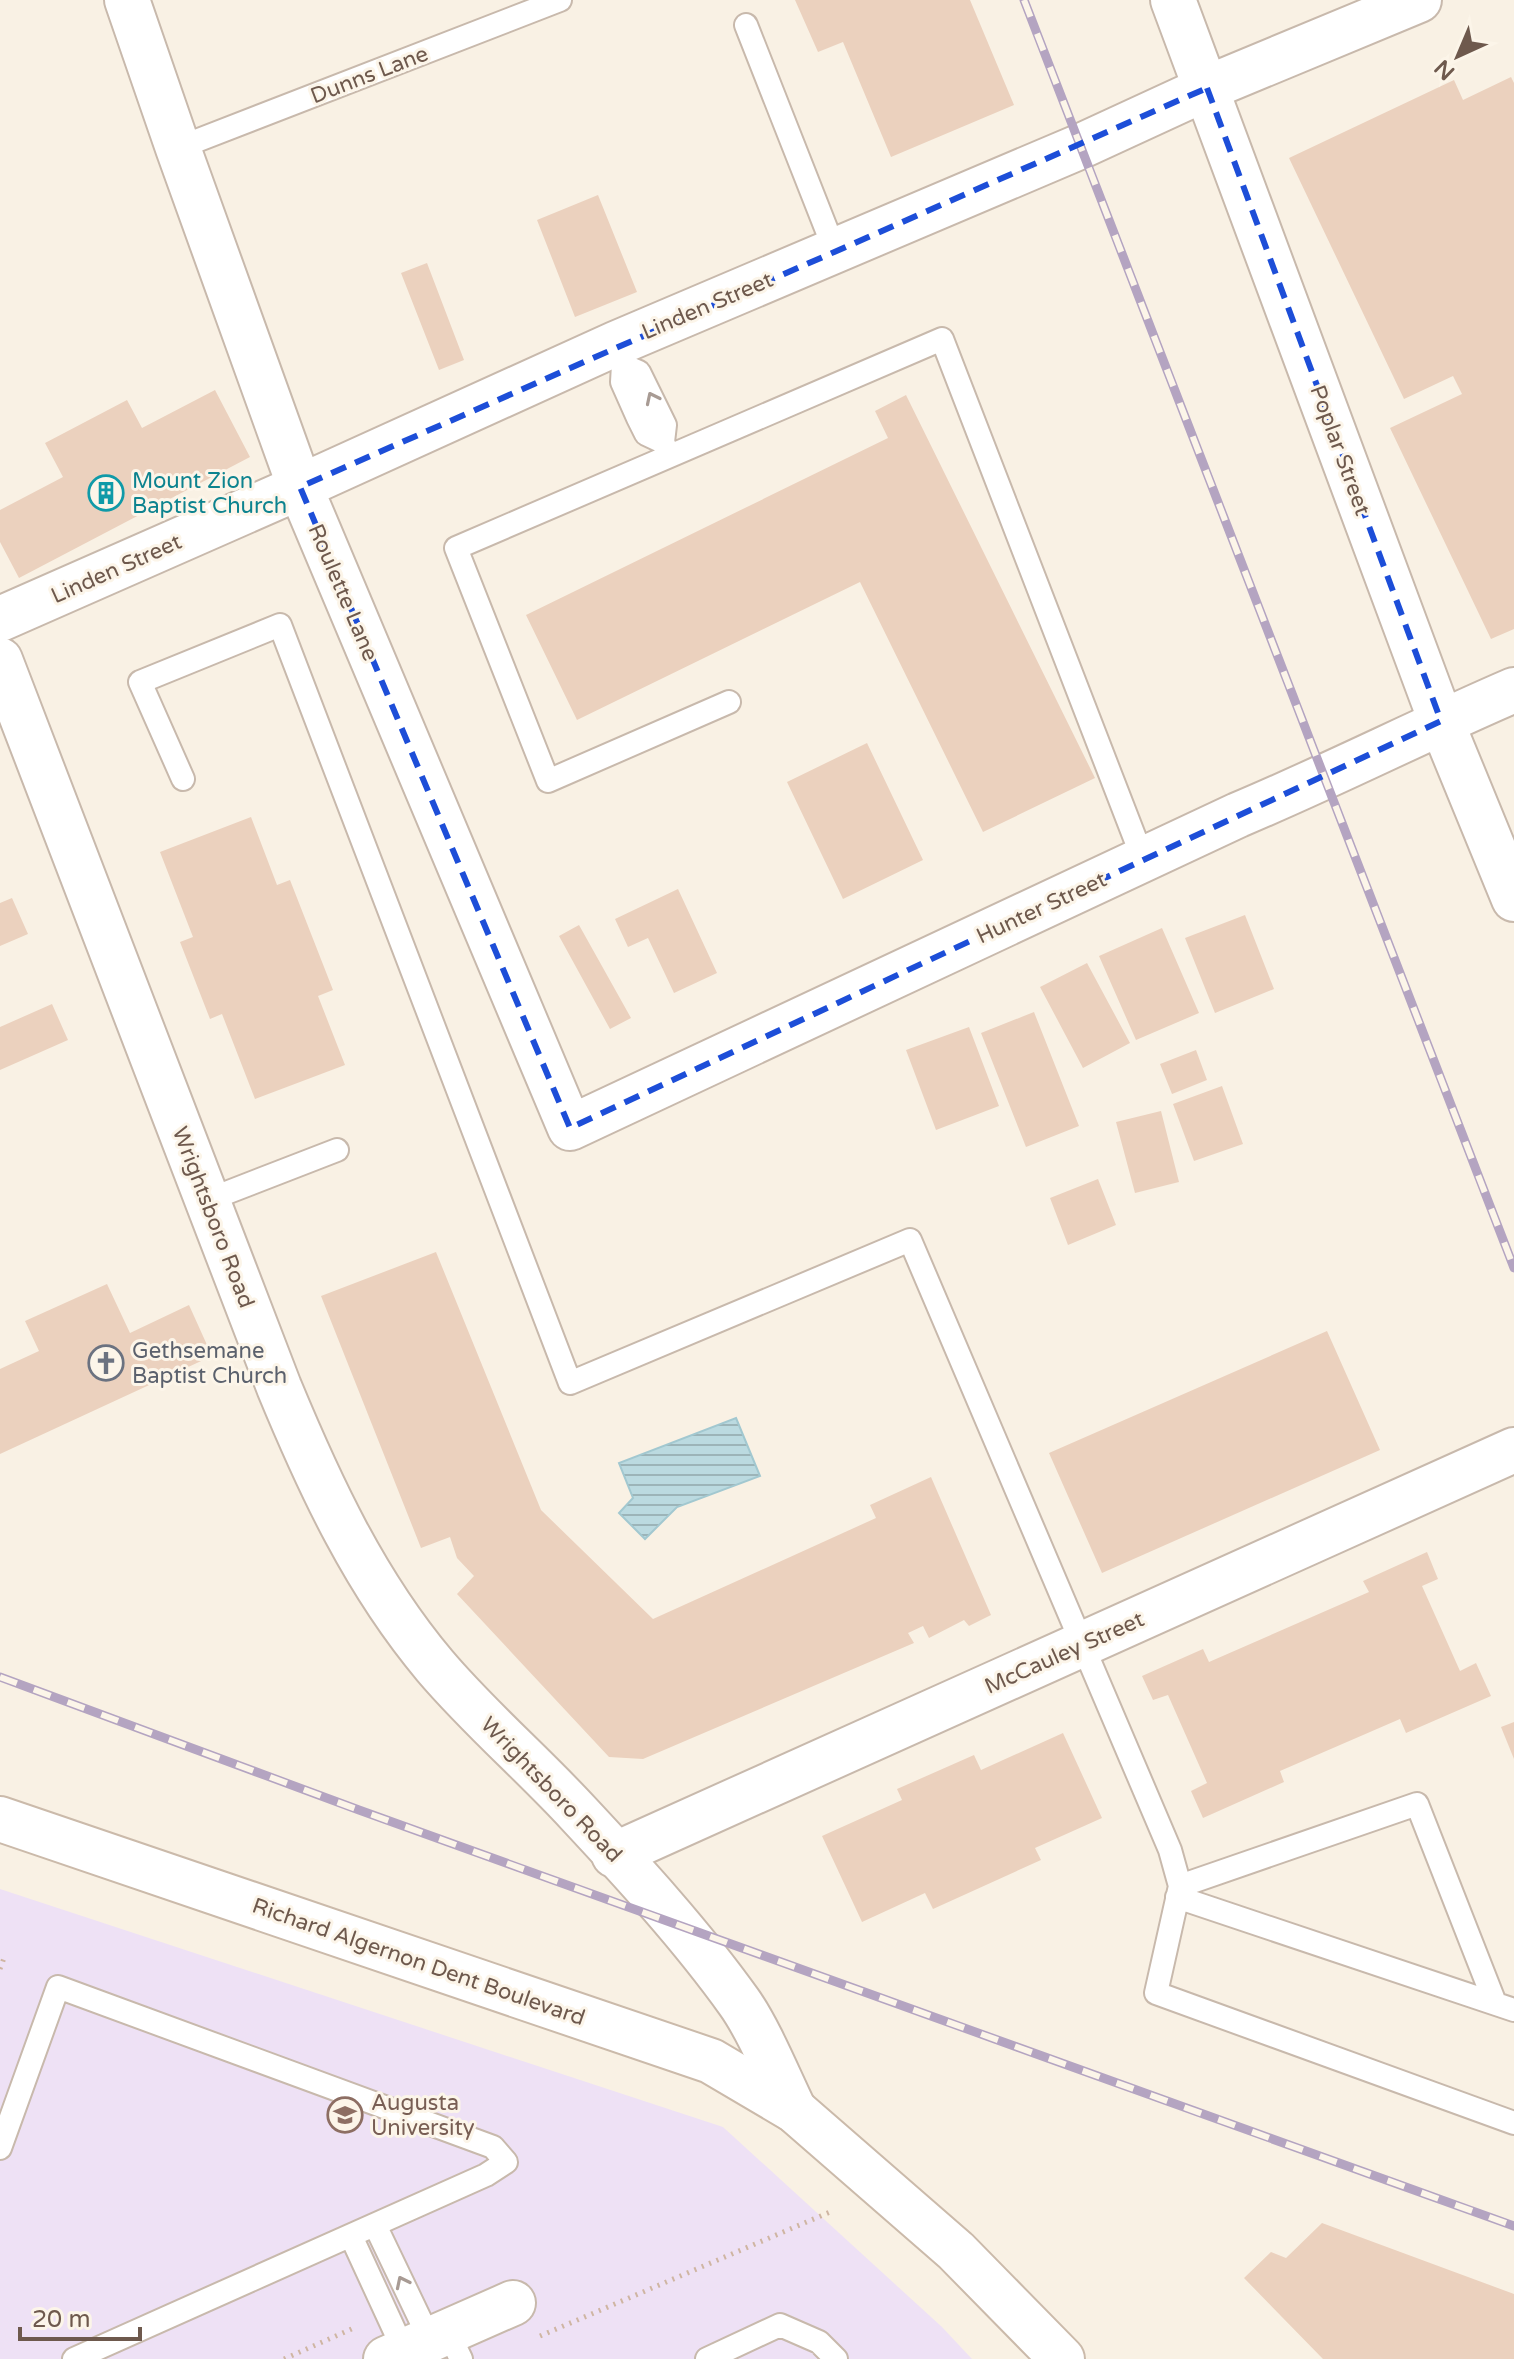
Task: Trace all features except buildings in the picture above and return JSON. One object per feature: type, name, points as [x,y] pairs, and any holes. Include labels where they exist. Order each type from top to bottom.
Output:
[{"type":"street","name":"Roulette Lane","points":[[127,0],[300,487],[570,1128]]},
{"type":"street","name":"Poplar Street","points":[[1173,0],[1441,721],[1514,899]]},
{"type":"street","name":"Linden Street","points":[[0,619],[300,487],[619,354],[835,251],[1079,147],[1207,88],[1419,0]]},
{"type":"street","name":"Wrightsboro Road","points":[[0,660],[313,1469],[358,1555],[393,1611],[435,1666],[578,1813],[677,1924],[741,2004],[808,2122],[956,2251],[1062,2359]]},
{"type":"street","name":"Hunter Street","points":[[570,1128],[1143,859],[1514,690]]},
{"type":"street","name":"McCauley Street","points":[[614,1855],[1514,1450]]},
{"type":"street","name":"Richard Algernon Dent Boulevard","points":[[0,1819],[711,2061],[808,2122]]},
{"type":"street","points":[[426,2349],[523,2321]]},
{"type":"lane","name":"Dunns Lane","points":[[178,148],[560,0]]},
{"type":"lane","points":[[746,25],[835,251]]},
{"type":"lane","points":[[729,702],[548,781],[456,548],[666,450],[942,339],[1143,859]]},
{"type":"lane","points":[[619,354],[639,372],[665,425],[666,450]]},
{"type":"lane","points":[[183,779],[140,682],[280,625],[570,1383],[910,1240],[1170,1850],[1178,1891],[1156,1993],[1514,2123]]},
{"type":"lane","points":[[208,1200],[337,1150]]},
{"type":"lane","points":[[1178,1891],[1417,1804],[1504,2007]]},
{"type":"lane","points":[[1178,1891],[1504,2007]]},
{"type":"lane","points":[[0,2148],[58,1987],[493,2147],[506,2162],[486,2175],[74,2359]]},
{"type":"lane","points":[[375,2225],[426,2349]]},
{"type":"lane","points":[[351,2236],[426,2349]]},
{"type":"lane","points":[[707,2359],[780,2325],[819,2342],[836,2359]]},
{"type":"path","points":[[0,1969],[4,1958]]},
{"type":"path","points":[[523,2321],[830,2212]]},
{"type":"highlighted area","points":[[1207,88],[1441,721],[570,1128],[300,487]]},
{"type":"shaded area","name":"Augusta University","points":[[0,1889],[723,2127],[942,2327],[972,2359],[0,2359]]},
{"type":"water","points":[[736,1418],[760,1476],[677,1507],[645,1539],[619,1513],[633,1498],[619,1463]]},
{"type":"railway","points":[[1024,0],[1514,1268]]},
{"type":"railway","points":[[0,1677],[359,1810],[1514,2226]]},
{"type":"place","name":"Mount Zion Baptist Church","points":[[106,493]]},
{"type":"place","name":"Gethsemane Baptist Church","points":[[106,1363]]},
{"type":"place","name":"Augusta University","points":[[345,2115]]}]
